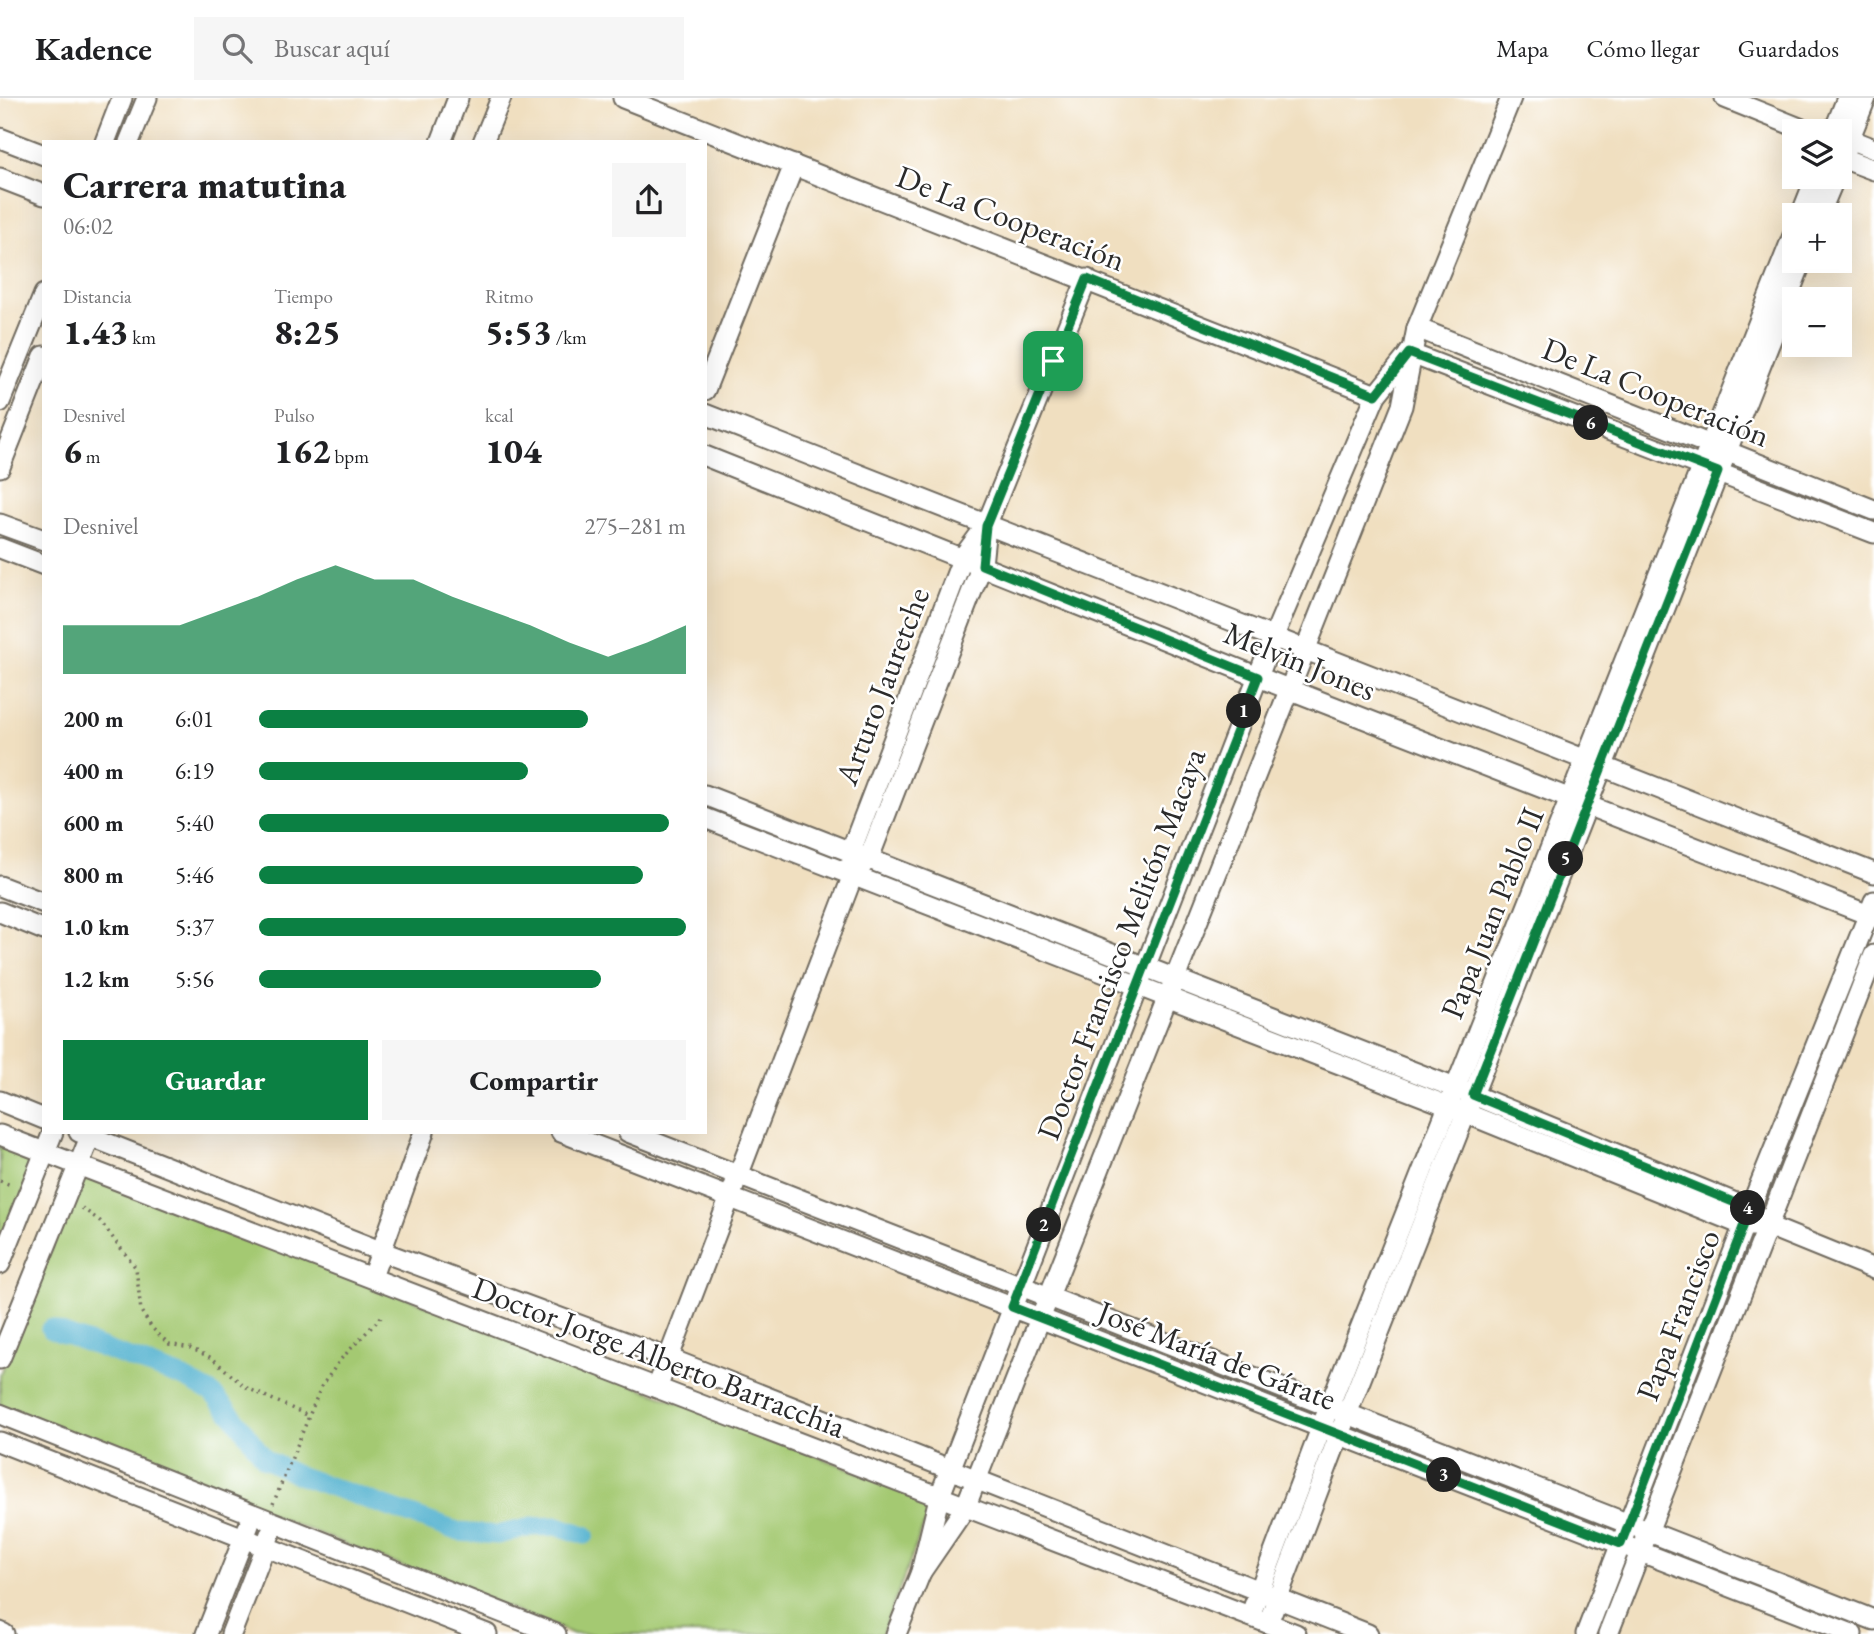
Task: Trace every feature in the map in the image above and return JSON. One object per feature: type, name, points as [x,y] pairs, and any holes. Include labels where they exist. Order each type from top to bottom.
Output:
[{"type":"street","points":[[106,140],[122,98]]},
{"type":"street","points":[[130,140],[148,98]]},
{"type":"street","points":[[442,140],[458,98]]},
{"type":"street","points":[[484,140],[501,98]]},
{"type":"street","name":"De La Cooperación","points":[[623,98],[1376,395]]},
{"type":"street","name":"Doctor Francisco Melitón Macaya","points":[[920,1572],[965,1508],[977,1479],[1402,406],[1409,353],[1417,328],[1511,98]]},
{"type":"street","points":[[1725,98],[1782,121]]},
{"type":"street","points":[[1844,119],[1847,98]]},
{"type":"street","points":[[1852,126],[1866,98]]},
{"type":"street","points":[[0,138],[42,154]]},
{"type":"street","points":[[1852,148],[1874,149]]},
{"type":"street","points":[[1852,155],[1874,170]]},
{"type":"street","points":[[707,385],[794,165]]},
{"type":"street","points":[[0,178],[42,194]]},
{"type":"street","name":"Papa Juan Pablo II","points":[[1718,449],[1782,267]]},
{"type":"street","name":"Papa Juan Pablo II","points":[[1259,1619],[1338,1410],[1710,469],[1797,273]]},
{"type":"street","name":"Arturo Jauretche","points":[[657,1388],[853,875],[963,557],[986,526],[1087,279]]},
{"type":"street","points":[[0,402],[42,299]]},
{"type":"street","name":"De La Cooperación","points":[[1417,328],[1874,510]]},
{"type":"street","name":"De La Cooperación","points":[[1409,353],[1874,533]]},
{"type":"street","name":"Doctor Francisco Melitón Macaya","points":[[901,1632],[939,1498],[1273,638],[1376,395],[1409,353]]},
{"type":"street","points":[[0,467],[42,361]]},
{"type":"street","name":"Melvin Jones","points":[[707,415],[1874,873]]},
{"type":"street","name":"Melvin Jones","points":[[707,457],[1578,802],[1872,911]]},
{"type":"street","points":[[0,523],[42,539]]},
{"type":"street","name":"Arturo Jauretche","points":[[860,855],[982,565],[986,526]]},
{"type":"street","points":[[0,548],[42,564]]},
{"type":"street","points":[[707,796],[1175,979],[1460,1101],[1874,1269]]},
{"type":"street","points":[[707,819],[1168,998],[1460,1101]]},
{"type":"street","points":[[0,886],[42,902]]},
{"type":"street","name":"Papa Francisco","points":[[1586,1634],[1747,1217],[1872,911]]},
{"type":"street","points":[[0,912],[42,929]]},
{"type":"street","name":"Papa Francisco","points":[[1608,1634],[1874,955]]},
{"type":"street","points":[[0,1101],[42,1118]]},
{"type":"street","points":[[0,1264],[52,1134]]},
{"type":"street","points":[[0,1359],[79,1165],[87,1134]]},
{"type":"street","name":"Doctor Jorge Alberto Barracchia","points":[[87,1134],[380,1251],[668,1358],[1368,1634]]},
{"type":"street","points":[[372,1277],[423,1134]]},
{"type":"street","name":"José María de Gárate","points":[[566,1134],[1852,1634]]},
{"type":"street","name":"José María de Gárate","points":[[633,1134],[1874,1620]]},
{"type":"street","name":"Doctor Jorge Alberto Barracchia","points":[[0,1135],[1296,1634]]},
{"type":"street","points":[[0,1414],[545,1632]]},
{"type":"street","points":[[0,1442],[265,1544],[487,1634]]},
{"type":"street","points":[[206,1634],[254,1514]]},
{"type":"street","points":[[231,1634],[275,1523]]},
{"type":"path","points":[[0,1181],[30,1191]]},
{"type":"path","points":[[64,1202],[85,1210],[100,1221],[136,1268],[141,1311],[160,1336],[170,1344],[190,1348],[212,1358],[245,1387],[309,1416]]},
{"type":"path","points":[[279,1490],[321,1387],[341,1359],[383,1315]]},
{"type":"green space","points":[[0,1140],[39,1156],[0,1251]]},
{"type":"green space","points":[[82,1172],[933,1501],[882,1634],[574,1634],[0,1408],[0,1374]]},
{"type":"waterway","points":[[50,1329],[184,1378],[212,1393],[235,1418],[265,1459],[295,1474],[459,1532],[497,1535],[532,1527],[558,1526],[585,1535]]},
{"type":"route","points":[[1087,279],[1376,395],[1409,353],[1718,472],[1473,1095],[1750,1209],[1621,1544],[1012,1307],[1258,677],[982,565],[986,526],[1053,361],[1087,279]]}]
